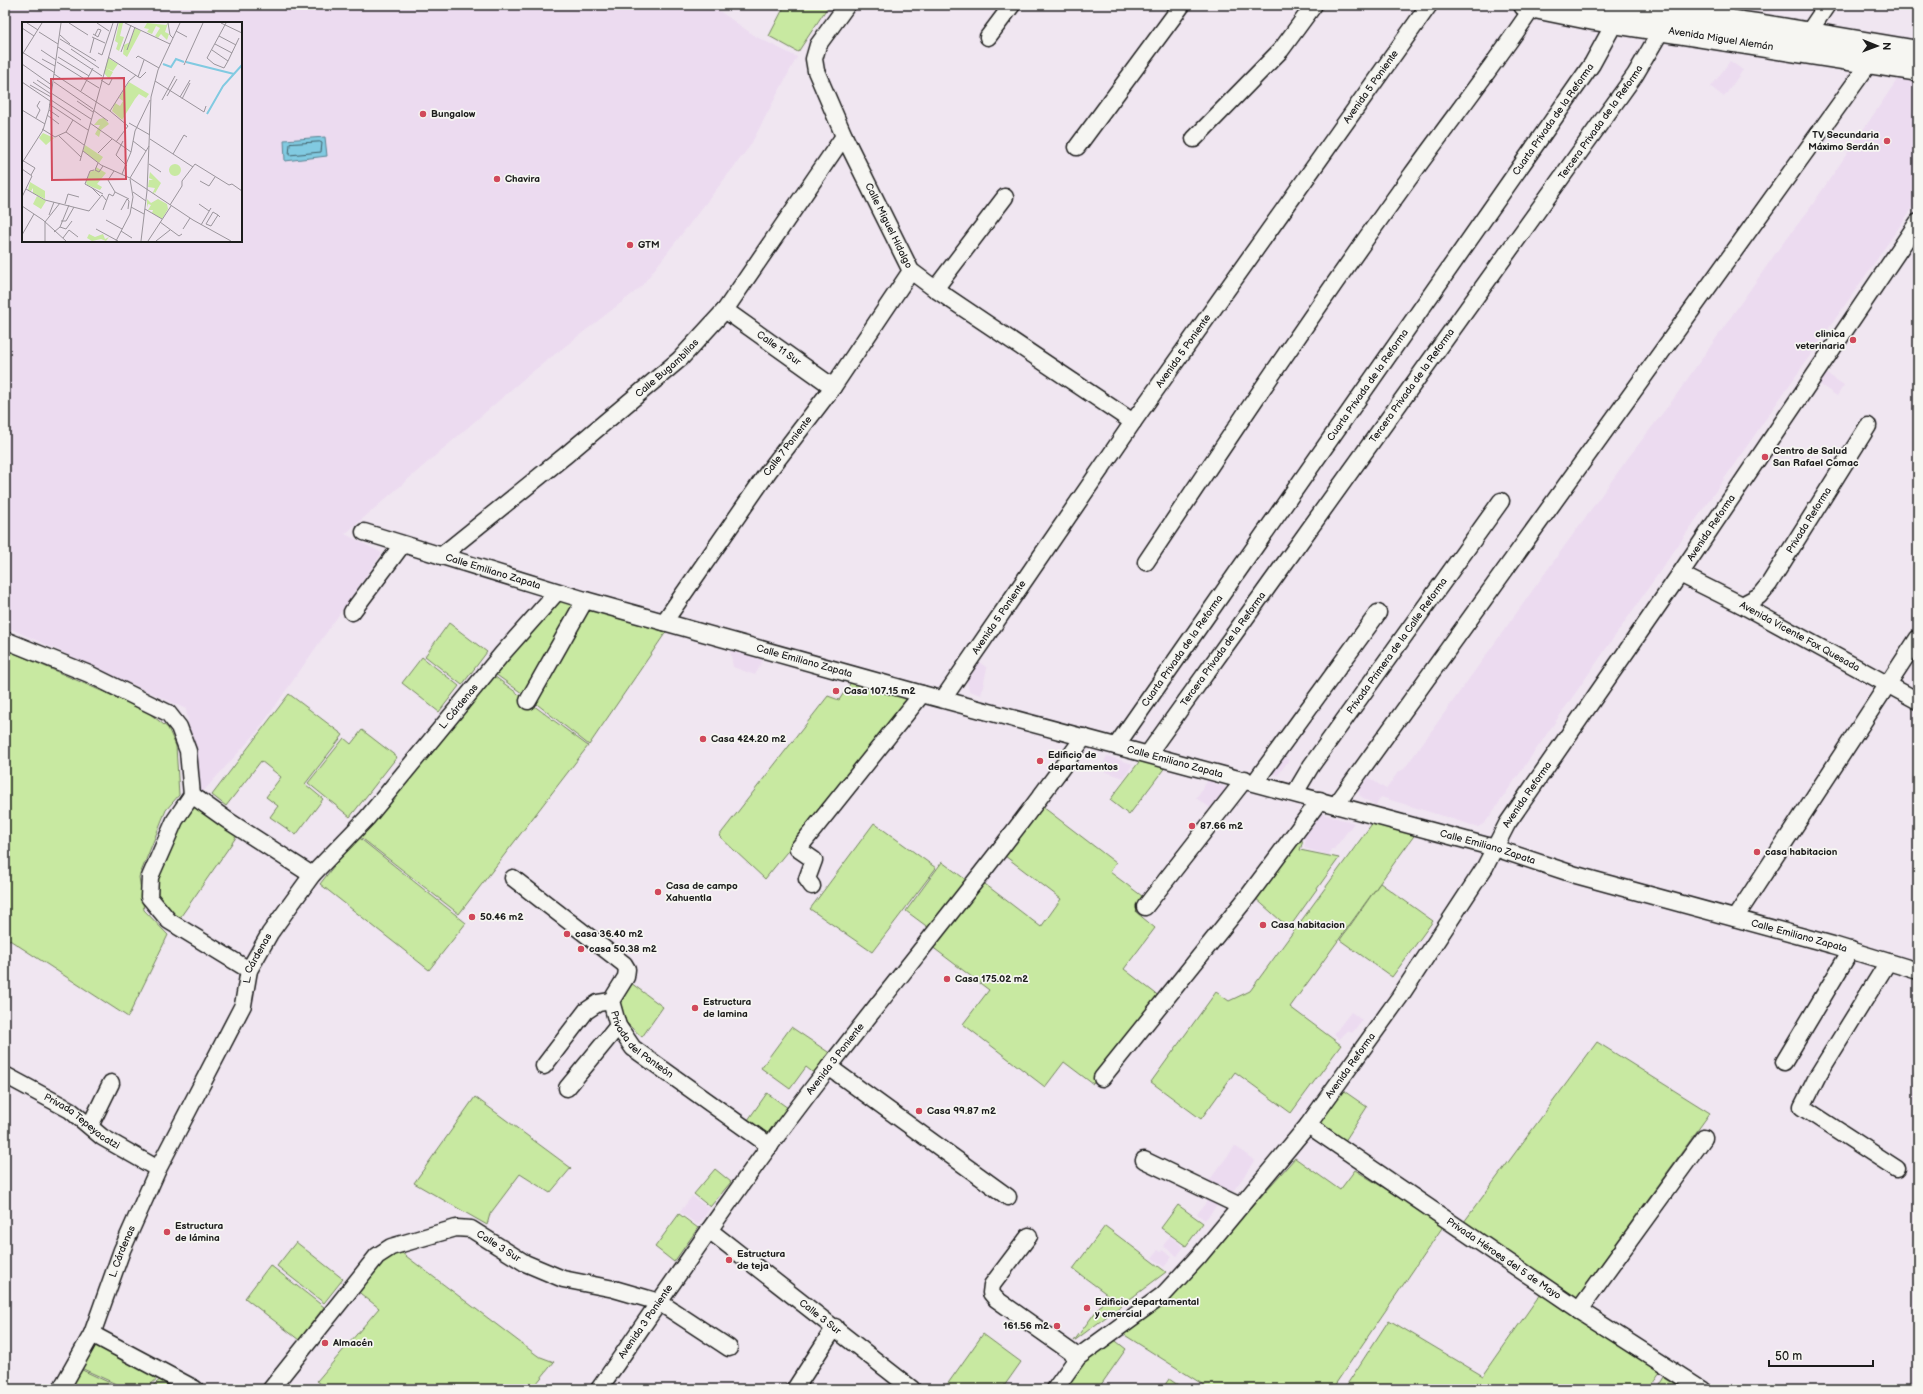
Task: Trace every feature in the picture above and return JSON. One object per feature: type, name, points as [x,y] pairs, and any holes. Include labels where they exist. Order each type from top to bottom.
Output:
[{"type":"main road","name":"Avenida Miguel Alemán","points":[[1529,6],[1615,13],[1663,21],[1721,21],[1803,42],[1870,62],[1918,70]]},
{"type":"main road","name":"Avenida Miguel Alemán","points":[[1615,13],[1639,7],[1663,21]]},
{"type":"main road","name":"Avenida Miguel Alemán","points":[[1803,42],[1918,52]]},
{"type":"street","name":"Calle Miguel Hidalgo","points":[[847,5],[818,45],[814,59],[816,71],[844,136],[911,271],[935,289],[1133,422]]},
{"type":"street","points":[[988,38],[1012,5]]},
{"type":"street","points":[[1077,147],[1182,5]]},
{"type":"street","points":[[1194,139],[1281,50],[1314,5]]},
{"type":"street","name":"Avenida 5 Poniente","points":[[943,699],[1133,422],[1429,5]]},
{"type":"street","points":[[1803,42],[1827,5]]},
{"type":"street","points":[[1146,562],[1236,427],[1409,178],[1507,46],[1529,6]]},
{"type":"street","name":"Cuarta Privada de la Reforma","points":[[1116,746],[1592,64],[1615,13]]},
{"type":"street","name":"Tercera Privada de la Reforma","points":[[1148,754],[1626,88],[1663,21]]},
{"type":"street","points":[[1336,805],[1870,62]]},
{"type":"street","name":"Calle Bugambilias","points":[[441,556],[566,455],[680,359],[725,310],[844,136]]},
{"type":"street","points":[[935,289],[1005,197]]},
{"type":"street","name":"Avenida Reforma","points":[[1055,1389],[1078,1357],[1163,1295],[1200,1255],[1308,1125],[1399,998],[1485,867],[1507,824],[1680,574],[1918,222]]},
{"type":"street","name":"Calle 7 Poniente","points":[[664,622],[768,472],[833,387],[911,271]]},
{"type":"street","name":"Calle 11 Sur","points":[[725,310],[833,387]]},
{"type":"street","name":"Privada Reforma","points":[[1742,605],[1759,596],[1769,584],[1868,426]]},
{"type":"street","name":"Privada Primera de la Calle Reforma","points":[[1295,793],[1311,766],[1501,501]]},
{"type":"street","name":"Calle Emiliano Zapata","points":[[364,532],[402,545],[585,600],[922,694],[1295,793],[1495,848],[1576,875],[1851,950],[1918,971]]},
{"type":"street","points":[[352,612],[402,545]]},
{"type":"street","name":"Avenida Vicente Fox Quesada","points":[[1680,574],[1742,605],[1918,701]]},
{"type":"street","name":"L. Cárdenas","points":[[61,1389],[92,1334],[122,1250],[158,1169],[243,1005],[249,970],[270,933],[312,874],[367,818],[502,654],[557,592]]},
{"type":"street","points":[[528,701],[585,600]]},
{"type":"street","points":[[1145,907],[1250,781],[1378,613]]},
{"type":"street","points":[[1735,918],[1918,638]]},
{"type":"street","points":[[5,640],[89,674],[168,713],[179,727],[188,751],[192,795],[175,820],[150,877],[149,897],[169,921],[249,970]]},
{"type":"street","points":[[812,886],[807,879],[814,860],[798,849],[922,694]]},
{"type":"street","name":"Avenida 3 Poniente","points":[[598,1389],[708,1230],[770,1146],[829,1067],[1036,805],[1084,737]]},
{"type":"street","points":[[192,795],[227,820],[312,874]]},
{"type":"street","points":[[1102,1078],[1249,896],[1320,800]]},
{"type":"street","name":"Privada del Panteón","points":[[513,878],[624,964],[627,969],[626,977],[611,1000],[618,1026],[633,1048],[770,1146]]},
{"type":"street","points":[[1784,1062],[1851,950]]},
{"type":"street","points":[[1888,962],[1818,1076],[1802,1107],[1897,1169]]},
{"type":"street","points":[[544,1066],[586,1011],[598,1003],[611,1000]]},
{"type":"street","points":[[567,1088],[618,1026]]},
{"type":"street","points":[[829,1067],[1008,1197]]},
{"type":"street","name":"Privada Tepeyacatzi","points":[[5,1075],[70,1110],[102,1137],[158,1169]]},
{"type":"street","points":[[90,1126],[110,1083]]},
{"type":"street","name":"Privada Héroes del 5 de Mayo","points":[[1308,1125],[1579,1310],[1702,1389]]},
{"type":"street","points":[[1579,1310],[1704,1138]]},
{"type":"street","points":[[1144,1160],[1240,1206]]},
{"type":"street","name":"Calle 3 Sur","points":[[271,1389],[378,1256],[391,1247],[456,1228],[471,1229],[525,1263],[563,1279],[614,1289],[659,1302],[729,1348]]},
{"type":"street","name":"Calle 3 Sur","points":[[708,1230],[835,1327],[912,1389]]},
{"type":"street","points":[[1029,1236],[992,1285],[991,1293],[996,1299],[1078,1357]]},
{"type":"street","points":[[796,1389],[835,1327]]},
{"type":"street","points":[[92,1334],[195,1389]]},
{"type":"shaded area","points":[[5,5],[711,5],[755,36],[797,57],[750,146],[640,288],[527,376],[345,534],[382,553],[257,732],[200,795],[186,709],[5,626]]},
{"type":"shaded area","points":[[1730,61],[1743,70],[1724,97],[1711,87]]},
{"type":"shaded area","points":[[1897,80],[1918,82],[1918,200],[1485,823],[1478,827],[1381,797],[1376,806],[1359,795],[1360,793],[1354,790],[1360,781],[1364,784],[1368,777],[1386,789],[1385,791],[1398,772],[1404,769],[1628,458],[1672,401],[1780,247],[1808,211]]},
{"type":"shaded area","points":[[1823,371],[1844,385],[1837,396],[1816,382]]},
{"type":"shaded area","points":[[730,650],[763,660],[755,675],[733,667]]},
{"type":"shaded area","points":[[978,661],[987,668],[981,695],[969,691],[966,678]]},
{"type":"shaded area","points":[[1278,753],[1289,760],[1278,775],[1265,772]]},
{"type":"shaded area","points":[[1107,756],[1133,764],[1124,778],[1100,770]]},
{"type":"shaded area","points":[[1209,779],[1219,786],[1221,784],[1227,789],[1212,809],[1196,798]]},
{"type":"shaded area","points":[[1317,812],[1354,823],[1334,849],[1331,849],[1329,855],[1304,848],[1306,839],[1299,837]]},
{"type":"shaded area","points":[[1351,1012],[1362,1020],[1352,1033],[1348,1030],[1340,1039],[1334,1034]]},
{"type":"shaded area","points":[[1235,1146],[1255,1161],[1229,1197],[1208,1182]]},
{"type":"shaded area","points":[[1212,1195],[1220,1202],[1205,1220],[1197,1214]]},
{"type":"shaded area","points":[[692,1196],[710,1209],[698,1225],[680,1212]]},
{"type":"shaded area","points":[[1170,1236],[1184,1247],[1177,1256],[1163,1246]]},
{"type":"shaded area","points":[[1158,1250],[1161,1252],[1162,1250],[1172,1257],[1164,1267],[1152,1258]]},
{"type":"green space","points":[[785,5],[829,5],[798,52],[769,36]]},
{"type":"green space","points":[[556,596],[576,603],[526,696],[491,671]]},
{"type":"green space","points":[[585,605],[666,632],[589,745],[533,701]]},
{"type":"green space","points":[[449,623],[487,652],[462,685],[425,656]]},
{"type":"green space","points":[[5,649],[145,710],[168,728],[176,746],[179,795],[166,810],[139,877],[144,910],[168,935],[128,1017],[5,937]]},
{"type":"green space","points":[[422,657],[459,686],[439,712],[402,683]]},
{"type":"green space","points":[[490,673],[588,746],[459,914],[359,836]]},
{"type":"green space","points":[[852,681],[914,695],[765,879],[719,836],[828,696],[839,700]]},
{"type":"green space","points":[[289,694],[343,735],[305,784],[323,799],[296,835],[270,817],[278,806],[266,797],[281,777],[261,761],[226,806],[212,795]]},
{"type":"green space","points":[[362,730],[397,757],[350,817],[308,783],[344,738],[351,744]]},
{"type":"green space","points":[[1142,758],[1166,766],[1129,815],[1110,800]]},
{"type":"green space","points":[[194,802],[239,833],[179,919],[152,896],[154,877]]},
{"type":"green space","points":[[1043,807],[1116,863],[1110,872],[1146,899],[1136,912],[1155,928],[1124,969],[1160,997],[1093,1084],[1064,1062],[1045,1087],[963,1024],[989,990],[931,946],[981,881],[1041,927],[1061,899],[1005,856]]},
{"type":"green space","points":[[1374,821],[1416,833],[1290,1007],[1341,1045],[1291,1113],[1235,1072],[1201,1119],[1151,1082],[1216,992],[1229,1001],[1250,991]]},
{"type":"green space","points":[[874,823],[936,868],[872,952],[810,909]]},
{"type":"green space","points":[[357,836],[466,923],[429,970],[320,884]]},
{"type":"green space","points":[[1296,840],[1303,841],[1300,850],[1339,858],[1289,928],[1254,897]]},
{"type":"green space","points":[[942,862],[969,882],[933,931],[906,911]]},
{"type":"green space","points":[[1380,883],[1433,921],[1392,977],[1340,940]]},
{"type":"green space","points":[[631,983],[663,1007],[642,1037],[625,1020],[619,1010],[620,999]]},
{"type":"green space","points":[[791,1027],[831,1054],[816,1075],[806,1067],[790,1089],[761,1068]]},
{"type":"green space","points":[[1597,1042],[1710,1113],[1576,1299],[1464,1222]]},
{"type":"green space","points":[[1341,1089],[1367,1107],[1343,1144],[1314,1124]]},
{"type":"green space","points":[[767,1093],[788,1108],[769,1135],[748,1120]]},
{"type":"green space","points":[[475,1097],[571,1168],[550,1193],[520,1174],[490,1214],[487,1225],[414,1183]]},
{"type":"green space","points":[[1295,1158],[1340,1190],[1355,1170],[1444,1225],[1332,1389],[1210,1389],[1123,1334],[1164,1306]]},
{"type":"green space","points":[[715,1169],[731,1182],[710,1207],[694,1194]]},
{"type":"green space","points":[[1178,1205],[1203,1223],[1186,1246],[1161,1228]]},
{"type":"green space","points":[[679,1214],[698,1228],[674,1262],[655,1247]]},
{"type":"green space","points":[[1105,1226],[1166,1272],[1074,1341],[1108,1295],[1073,1269]]},
{"type":"green space","points":[[296,1242],[343,1279],[324,1303],[277,1266]]},
{"type":"green space","points":[[398,1250],[538,1356],[554,1362],[532,1389],[328,1389],[317,1381],[379,1308],[356,1290],[379,1260]]},
{"type":"green space","points":[[270,1265],[324,1307],[299,1340],[245,1298]]},
{"type":"green space","points":[[1541,1293],[1659,1372],[1647,1389],[1344,1389],[1389,1320],[1483,1376]]},
{"type":"green space","points":[[983,1334],[1021,1362],[1002,1389],[944,1389]]},
{"type":"green space","points":[[1112,1338],[1126,1349],[1098,1389],[1063,1389],[1081,1362]]},
{"type":"green space","points":[[96,1341],[162,1374],[146,1389],[127,1389],[81,1368]]},
{"type":"green space","points":[[80,1369],[123,1389],[68,1389]]},
{"type":"green space","points":[[1664,1376],[1685,1389],[1656,1389]]},
{"type":"green space","points":[[162,1378],[177,1387],[176,1389],[149,1389]]},
{"type":"green space","points":[[1169,1379],[1184,1389],[1162,1389]]},
{"type":"water","points":[[325,137],[327,156],[285,161],[284,140]]},
{"type":"place","name":"Bungalow","points":[[423,114]]},
{"type":"place","name":"TV Secundaria Máximo Serdán","points":[[1887,141]]},
{"type":"place","name":"Chavira","points":[[497,179]]},
{"type":"place","name":"GTM","points":[[630,245]]},
{"type":"place","name":"clinica veterinaria","points":[[1853,340]]},
{"type":"place","name":"Centro de Salud San Rafael Comac","points":[[1765,457]]},
{"type":"place","name":"Casa 107.15 m2","points":[[836,691]]},
{"type":"place","name":"Casa 424.20 m2","points":[[703,739]]},
{"type":"place","name":"Edificio de departamentos","points":[[1040,761]]},
{"type":"place","name":"87.66 m2","points":[[1192,826]]},
{"type":"place","name":"casa habitacion","points":[[1757,852]]},
{"type":"place","name":"Casa de campo Xahuentla","points":[[658,892]]},
{"type":"place","name":"50.46 m2","points":[[472,917]]},
{"type":"place","name":"Casa habitacion","points":[[1263,925]]},
{"type":"place","name":"casa 36.40 m2","points":[[567,934]]},
{"type":"place","name":"casa 50.38 m2","points":[[581,949]]},
{"type":"place","name":"Casa 175.02 m2","points":[[947,979]]},
{"type":"place","name":"Estructura de lamina","points":[[695,1008]]},
{"type":"place","name":"Casa 99.87 m2","points":[[919,1111]]},
{"type":"place","name":"Estructura de lámina","points":[[167,1232]]},
{"type":"place","name":"Estructura de teja","points":[[729,1260]]},
{"type":"place","name":"Edificio departamental y cmercial","points":[[1087,1308]]},
{"type":"place","name":"161.56 m2","points":[[1057,1326]]},
{"type":"place","name":"Almacén","points":[[325,1343]]}]
